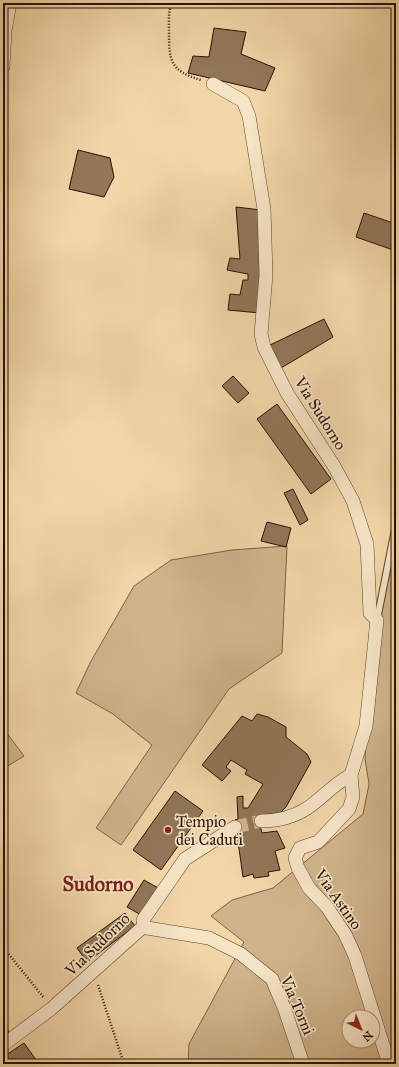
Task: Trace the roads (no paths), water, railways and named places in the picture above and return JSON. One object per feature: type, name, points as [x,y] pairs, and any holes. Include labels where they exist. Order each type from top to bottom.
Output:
[{"type":"street","points":[[3,67],[5,31],[10,3]]},
{"type":"street","name":"Via Sudorno","points":[[213,84],[243,101],[249,116],[264,209],[266,275],[261,334],[264,347],[287,393],[334,466],[353,501],[367,544],[370,613],[377,620],[366,726],[351,775]]},
{"type":"street","points":[[261,821],[272,821],[306,810],[341,780],[351,775]]},
{"type":"street","name":"Via Astino","points":[[351,775],[353,796],[349,810],[318,842],[300,848],[295,858],[298,868],[309,888],[327,907],[344,934],[355,956],[389,1064]]},
{"type":"street","name":"Via Sudorno","points":[[3,1045],[52,1009],[144,926],[143,920],[185,859],[235,826]]},
{"type":"street","name":"Via Torni","points":[[144,926],[147,928],[209,938],[241,954],[272,979],[285,1010],[303,1064]]},
{"type":"lane","points":[[377,620],[396,524]]},
{"type":"tunnel","points":[[235,827],[261,821]]},
{"type":"place","name":"Tempio dei Caduti","points":[[168,830]]},
{"type":"district","name":"Sudorno","points":[[98,884]]}]
